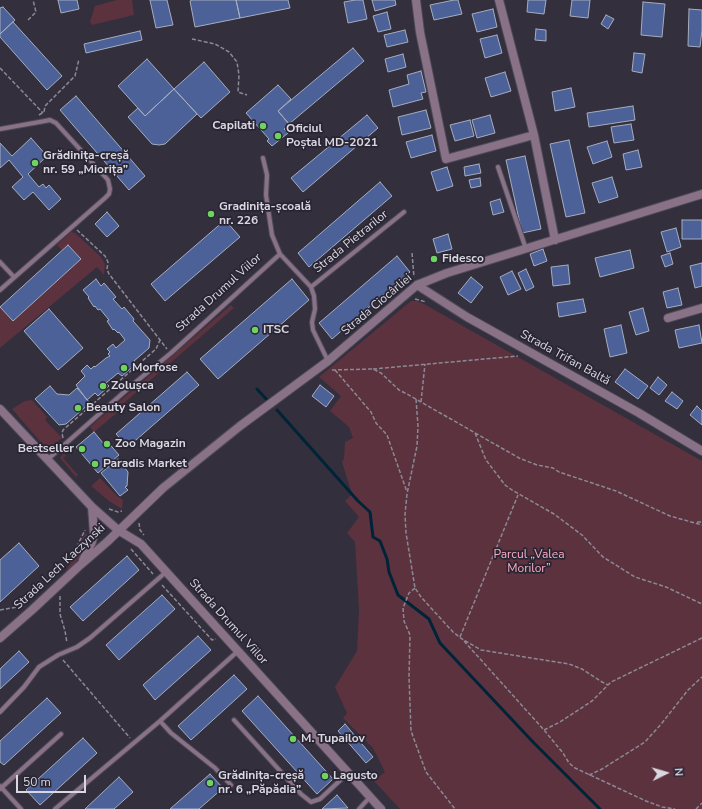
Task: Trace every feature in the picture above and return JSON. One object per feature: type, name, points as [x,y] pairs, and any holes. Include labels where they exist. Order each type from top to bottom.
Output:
[{"type":"street","points":[[416,0],[420,32],[446,159],[534,135]]},
{"type":"street","points":[[499,0],[534,135],[555,240]]},
{"type":"street","name":"Strada Ciocârliei","points":[[118,530],[162,488],[240,426],[328,361],[415,282],[702,194]]},
{"type":"street","name":"Strada Trifan Baltă","points":[[415,282],[467,317],[702,450]]},
{"type":"street","points":[[668,318],[702,308]]},
{"type":"street","name":"Strada Drumul Viilor","points":[[0,409],[92,507],[118,530],[139,543],[382,809]]},
{"type":"street","points":[[78,567],[88,552],[94,533],[92,507]]},
{"type":"street","name":"Strada Lech Kaczynski","points":[[0,638],[107,542],[118,530]]},
{"type":"lane","points":[[0,128],[50,120],[56,123],[108,180],[110,189],[109,194],[105,198],[0,290]]},
{"type":"lane","name":"Strada Pietrarilor","points":[[263,158],[267,175],[266,195],[272,235],[280,254],[311,287],[314,296],[315,308],[312,322],[313,330],[328,361]]},
{"type":"lane","points":[[498,167],[526,249]]},
{"type":"lane","name":"Strada Pietrarilor","points":[[311,287],[404,212]]},
{"type":"lane","name":"Strada Drumul Viilor","points":[[47,460],[119,396],[171,353],[280,254]]},
{"type":"lane","points":[[0,262],[14,277]]},
{"type":"lane","points":[[0,712],[24,687],[39,667],[58,655],[77,647],[90,638],[166,572]]},
{"type":"lane","points":[[56,809],[238,651]]},
{"type":"lane","points":[[160,720],[171,733],[215,768],[231,785]]},
{"type":"lane","points":[[234,720],[301,794],[311,802],[320,800],[348,773]]},
{"type":"lane","points":[[21,809],[1,788],[61,734]]},
{"type":"lane","points":[[358,809],[371,797]]},
{"type":"path","points":[[28,20],[36,12],[33,0]]},
{"type":"path","points":[[192,39],[215,44],[229,52],[237,62],[239,75],[238,92],[247,95]]},
{"type":"path","points":[[31,123],[35,117],[42,113],[45,106],[75,76],[79,59]]},
{"type":"path","points":[[0,68],[42,113]]},
{"type":"path","points":[[73,226],[104,256],[108,262],[107,269],[109,274],[171,353]]},
{"type":"path","points":[[412,253],[415,282]]},
{"type":"path","points":[[63,438],[63,430],[156,350],[160,340]]},
{"type":"path","points":[[316,370],[373,369],[522,356]]},
{"type":"path","points":[[421,402],[425,364]]},
{"type":"path","points":[[373,369],[392,382],[399,390],[519,458],[537,465],[553,468],[559,472],[616,492],[670,516],[702,525]]},
{"type":"path","points":[[335,370],[371,412],[376,423],[387,435],[407,494]]},
{"type":"path","points":[[416,399],[418,426],[417,446],[407,494],[405,514],[406,533],[415,588],[432,610],[460,637],[544,730],[563,753],[569,763],[575,768],[589,775],[646,801],[675,809]]},
{"type":"path","points":[[475,433],[486,460],[505,485],[554,514],[582,535],[603,557],[635,577],[666,587],[702,604]]},
{"type":"path","points":[[460,637],[518,494]]},
{"type":"path","points":[[695,522],[702,522]]},
{"type":"path","points":[[138,523],[140,530],[145,537]]},
{"type":"path","points":[[68,565],[86,526]]},
{"type":"path","points":[[128,546],[212,640],[215,639],[220,644]]},
{"type":"path","points":[[131,549],[134,546]]},
{"type":"path","points":[[415,588],[408,595],[403,607],[404,621],[410,635],[409,677],[411,731],[426,772],[455,809]]},
{"type":"path","points":[[59,593],[60,614],[66,632],[68,651]]},
{"type":"path","points":[[0,610],[29,605]]},
{"type":"path","points":[[544,730],[560,722],[592,701],[608,685],[618,679],[702,638]]},
{"type":"path","points":[[462,640],[481,650],[569,664],[582,669],[608,685]]},
{"type":"path","points":[[58,655],[134,742]]},
{"type":"path","points":[[589,775],[602,770],[646,742],[688,690],[702,677]]},
{"type":"path","points":[[696,809],[702,803]]},
{"type":"path","points":[[661,809],[665,807]]},
{"type":"green space","points":[[117,0],[132,0],[134,15],[92,25],[90,22],[95,6]]},
{"type":"green space","points":[[71,232],[75,233],[101,257],[105,264],[104,275],[97,267],[0,348],[0,307],[13,321],[81,259],[68,245],[62,250],[57,245]]},
{"type":"green space","name":"Parcul „Valea Morilor”","points":[[411,301],[417,301],[424,304],[702,461],[702,809],[400,809],[374,781],[385,772],[373,748],[343,718],[347,713],[335,687],[357,651],[359,609],[355,542],[347,533],[359,517],[345,501],[352,494],[342,462],[344,459],[345,442],[353,438],[349,427],[330,411],[341,396],[319,377]]},
{"type":"green space","points":[[231,305],[234,308],[116,410],[118,412],[94,432],[90,427]]},
{"type":"green space","points":[[32,400],[47,417],[45,420],[62,438],[48,449],[12,409],[25,401]]},
{"type":"green space","points":[[64,453],[66,456],[63,458],[78,475],[76,477],[60,458]]},
{"type":"green space","points":[[100,478],[117,496],[123,500],[122,509],[109,501],[91,486]]},
{"type":"green space","points":[[85,534],[90,535],[89,542],[75,565],[68,572],[66,571]]},
{"type":"building","points":[[58,0],[77,0],[79,9],[61,13]]},
{"type":"building","points":[[150,0],[167,0],[173,25],[156,28]]},
{"type":"building","points":[[236,0],[240,18],[195,27],[190,1]]},
{"type":"building","points":[[236,0],[288,0],[290,8],[240,18]]},
{"type":"building","points":[[363,0],[367,19],[348,23],[344,2]]},
{"type":"building","points":[[372,0],[395,0],[396,5],[375,11]]},
{"type":"building","points":[[458,0],[462,14],[434,20],[430,5]]},
{"type":"building","points":[[528,0],[546,0],[544,14],[527,12]]},
{"type":"building","points":[[572,0],[590,0],[588,18],[570,16]]},
{"type":"building","points":[[643,2],[665,4],[662,37],[641,35]]},
{"type":"building","points":[[3,7],[15,20],[0,34],[0,8]]},
{"type":"building","points":[[493,9],[497,27],[477,32],[472,14]]},
{"type":"building","points":[[689,9],[702,10],[700,47],[688,46]]},
{"type":"building","points":[[387,12],[391,29],[378,32],[373,16]]},
{"type":"building","points":[[606,15],[614,19],[608,29],[601,24]]},
{"type":"building","points":[[13,22],[62,76],[47,90],[0,37],[0,34]]},
{"type":"building","points":[[536,29],[546,30],[546,41],[535,40]]},
{"type":"building","points":[[405,30],[408,42],[387,47],[384,35]]},
{"type":"building","points":[[140,31],[142,40],[86,53],[84,44]]},
{"type":"building","points":[[497,35],[502,53],[485,58],[480,39]]},
{"type":"building","points":[[353,48],[364,61],[289,124],[278,111]]},
{"type":"building","points":[[634,53],[645,54],[642,73],[632,71]]},
{"type":"building","points":[[403,54],[406,67],[388,72],[385,59]]},
{"type":"building","points":[[147,59],[174,89],[145,116],[118,86]]},
{"type":"building","points":[[204,62],[230,92],[201,118],[174,89]]},
{"type":"building","points":[[421,71],[426,92],[421,93],[423,99],[393,107],[389,90],[409,84],[407,75]]},
{"type":"building","points":[[505,72],[511,91],[491,97],[485,78]]},
{"type":"building","points":[[278,85],[291,99],[278,111],[289,124],[284,129],[288,133],[272,146],[267,141],[269,139],[246,113]]},
{"type":"building","points":[[571,88],[575,107],[555,111],[552,92]]},
{"type":"building","points":[[174,89],[197,114],[165,144],[152,144],[128,117],[138,108],[145,116]]},
{"type":"building","points":[[76,96],[145,176],[129,190],[60,110]]},
{"type":"building","points":[[633,106],[635,120],[589,127],[587,113]]},
{"type":"building","points":[[426,110],[431,128],[402,135],[398,117]]},
{"type":"building","points":[[367,115],[378,128],[303,192],[291,178]]},
{"type":"building","points":[[490,115],[495,133],[477,138],[472,120]]},
{"type":"building","points":[[470,120],[474,136],[455,141],[450,125]]},
{"type":"building","points":[[631,124],[634,140],[614,143],[611,127]]},
{"type":"building","points":[[432,135],[436,151],[411,158],[406,142]]},
{"type":"building","points":[[31,138],[47,156],[28,174],[39,187],[43,184],[46,188],[49,185],[61,199],[49,210],[33,192],[24,200],[12,187],[23,177],[9,160],[0,168],[0,143],[12,156]]},
{"type":"building","points":[[569,140],[585,213],[566,217],[550,144]]},
{"type":"building","points":[[607,141],[612,157],[593,164],[587,147]]},
{"type":"building","points":[[638,150],[642,167],[626,170],[623,154]]},
{"type":"building","points":[[525,156],[541,229],[522,233],[506,160]]},
{"type":"building","points":[[479,164],[481,173],[465,176],[464,167]]},
{"type":"building","points":[[447,167],[453,186],[437,191],[431,172]]},
{"type":"building","points":[[612,177],[618,197],[599,203],[592,183]]},
{"type":"building","points":[[480,178],[481,186],[471,188],[469,180]]},
{"type":"building","points":[[380,182],[392,196],[309,267],[298,253]]},
{"type":"building","points":[[500,199],[504,212],[493,215],[490,202]]},
{"type":"building","points":[[107,212],[119,226],[107,237],[95,224]]},
{"type":"building","points":[[225,220],[240,237],[165,301],[151,284]]},
{"type":"building","points":[[682,220],[702,220],[702,239],[682,239]]},
{"type":"building","points":[[676,228],[681,247],[667,252],[661,232]]},
{"type":"building","points":[[448,234],[452,249],[437,253],[433,239]]},
{"type":"building","points":[[68,245],[81,259],[13,321],[0,307]]},
{"type":"building","points":[[543,249],[547,261],[534,266],[530,254]]},
{"type":"building","points":[[630,250],[634,268],[600,277],[595,258]]},
{"type":"building","points":[[670,253],[673,264],[665,267],[661,256]]},
{"type":"building","points":[[397,256],[410,272],[332,339],[319,323]]},
{"type":"building","points":[[702,263],[702,286],[695,288],[690,266]]},
{"type":"building","points":[[568,265],[570,284],[553,286],[551,267]]},
{"type":"building","points":[[526,269],[534,287],[526,291],[518,273]]},
{"type":"building","points":[[512,271],[521,289],[508,295],[500,277]]},
{"type":"building","points":[[471,277],[483,287],[471,303],[458,293]]},
{"type":"building","points":[[96,279],[101,286],[104,283],[116,297],[113,299],[122,309],[124,307],[134,319],[133,321],[150,340],[149,348],[134,361],[136,364],[122,376],[118,373],[106,383],[109,386],[98,396],[95,393],[87,400],[76,385],[85,376],[81,371],[87,365],[91,369],[94,366],[95,367],[110,356],[108,354],[110,352],[107,349],[113,344],[116,348],[125,340],[119,332],[118,333],[114,329],[113,330],[107,321],[109,320],[100,309],[98,310],[95,306],[94,307],[88,298],[89,297],[83,290]]},
{"type":"building","name":"ITSC","points":[[292,279],[309,300],[218,379],[200,359]]},
{"type":"building","points":[[678,288],[682,305],[667,308],[663,292]]},
{"type":"building","points":[[583,299],[586,312],[559,317],[557,303]]},
{"type":"building","points":[[643,308],[649,331],[636,335],[629,312]]},
{"type":"building","points":[[49,309],[83,348],[58,370],[24,331]]},
{"type":"building","points":[[621,325],[627,353],[610,357],[604,329]]},
{"type":"building","points":[[699,325],[702,343],[679,348],[675,330]]},
{"type":"building","points":[[625,369],[648,386],[638,399],[615,382]]},
{"type":"building","points":[[187,372],[199,385],[128,447],[116,434]]},
{"type":"building","points":[[658,377],[667,385],[659,395],[650,388]]},
{"type":"building","points":[[320,385],[334,396],[326,407],[312,396]]},
{"type":"building","points":[[50,386],[57,394],[69,395],[77,388],[90,403],[66,424],[59,425],[35,399]]},
{"type":"building","points":[[672,392],[683,401],[677,409],[665,401]]},
{"type":"building","points":[[697,406],[702,411],[702,425],[690,415]]},
{"type":"building","points":[[94,432],[103,443],[106,440],[119,455],[98,473],[76,447]]},
{"type":"building","points":[[118,459],[128,472],[127,486],[125,487],[128,490],[120,496],[101,473]]},
{"type":"building","points":[[19,543],[39,566],[0,602],[0,560]]},
{"type":"building","points":[[127,556],[139,570],[83,621],[70,607]]},
{"type":"building","points":[[162,595],[175,609],[119,660],[106,645]]},
{"type":"building","points":[[198,636],[211,650],[155,700],[143,685]]},
{"type":"building","points":[[19,651],[29,662],[0,689],[0,669]]},
{"type":"building","points":[[234,675],[247,689],[191,740],[178,726]]},
{"type":"building","points":[[258,696],[333,779],[317,794],[242,711]]},
{"type":"building","points":[[47,698],[61,713],[4,765],[0,762],[0,741]]},
{"type":"building","points":[[345,724],[373,757],[366,763],[338,731]]},
{"type":"building","points":[[83,738],[97,753],[40,805],[26,790]]},
{"type":"building","points":[[210,774],[223,788],[199,809],[170,809]]},
{"type":"building","points":[[119,777],[133,792],[114,809],[85,809]]},
{"type":"building","points":[[337,795],[348,808],[322,809]]},
{"type":"waterway","points":[[257,389],[269,402]]},
{"type":"waterway","points":[[277,410],[358,501],[370,512],[373,537],[380,541],[387,559],[389,572],[398,595],[429,619],[440,643],[533,742],[600,809]]},
{"type":"place","name":"Capilati","points":[[263,126]]},
{"type":"place","name":"Oficiul Poștal MD-2021","points":[[278,136]]},
{"type":"place","name":"Grădinița-creșă nr. 59 „Miorița”","points":[[35,163]]},
{"type":"place","name":"Gradinița-școală nr. 226","points":[[211,214]]},
{"type":"place","name":"Fidesco","points":[[434,259]]},
{"type":"place","name":"ITSC","points":[[255,330]]},
{"type":"place","name":"Morfose","points":[[124,368]]},
{"type":"place","name":"Zolușca","points":[[103,386]]},
{"type":"place","name":"Beauty Salon","points":[[78,408]]},
{"type":"place","name":"Zoo Magazin","points":[[107,444]]},
{"type":"place","name":"Bestseller","points":[[82,449]]},
{"type":"place","name":"Paradis Market","points":[[95,464]]},
{"type":"place","name":"M. Tupailov","points":[[293,739]]},
{"type":"place","name":"Lagusto","points":[[325,776]]},
{"type":"place","name":"Grădinița-creșă nr. 6 „Păpădia”","points":[[210,783]]}]
